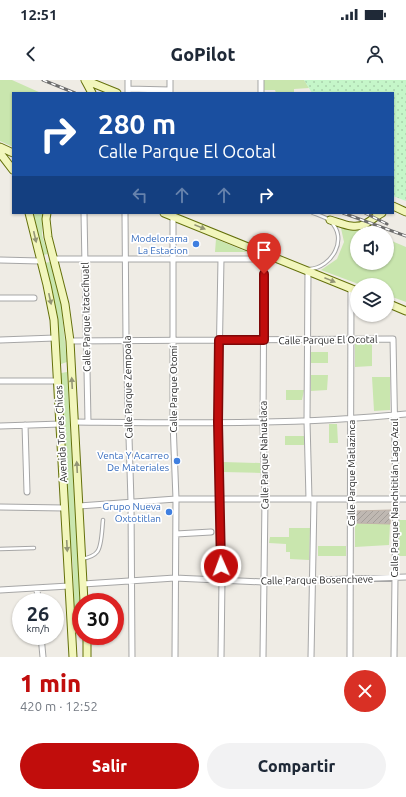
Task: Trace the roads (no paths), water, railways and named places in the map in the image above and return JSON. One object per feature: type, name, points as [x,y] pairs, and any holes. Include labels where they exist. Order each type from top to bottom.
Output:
[{"type":"main road","points":[[85,80],[91,92]]},
{"type":"main road","points":[[85,80],[115,92]]},
{"type":"main road","points":[[0,147],[12,152]]},
{"type":"main road","points":[[0,153],[12,169]]},
{"type":"main road","points":[[394,206],[406,212]]},
{"type":"main road","points":[[394,211],[406,212]]},
{"type":"main road","name":"Avenida Torres Chicas","points":[[29,214],[52,309],[55,338],[72,631]]},
{"type":"main road","name":"Avenida Torres Chicas","points":[[47,214],[47,229],[65,304],[70,341],[84,593]]},
{"type":"main road","points":[[167,214],[264,256],[305,270],[350,288]]},
{"type":"main road","points":[[330,220],[352,226],[359,226],[380,214]]},
{"type":"main road","points":[[40,261],[54,259]]},
{"type":"main road","points":[[394,306],[406,311]]},
{"type":"main road","points":[[57,368],[66,369],[71,367]]},
{"type":"main road","name":"Avenida Torres Chicas","points":[[73,645],[73,657]]},
{"type":"main road","points":[[87,645],[88,657]]},
{"type":"street","points":[[128,80],[128,91],[170,91],[170,80]]},
{"type":"street","points":[[261,80],[261,92]]},
{"type":"street","name":"Calle Parque Iztaccíhuatl","points":[[84,214],[88,422]]},
{"type":"street","name":"Calle Parque Zempoala","points":[[125,214],[126,340],[131,502],[132,657]]},
{"type":"street","name":"Calle Parque Otomí","points":[[173,216],[173,422],[176,499],[175,657]]},
{"type":"street","points":[[54,259],[221,259],[264,256]]},
{"type":"street","name":"Calle Parque Nahuatlaca","points":[[263,657],[265,500],[263,422],[264,256]]},
{"type":"street","points":[[221,259],[218,422],[222,579],[221,657]]},
{"type":"street","points":[[0,260],[40,261]]},
{"type":"street","points":[[305,270],[307,421],[313,580],[310,657]]},
{"type":"street","points":[[0,298],[34,298]]},
{"type":"street","name":"Calle Parque Matlazinca","points":[[350,657],[352,322]]},
{"type":"street","points":[[0,340],[55,338]]},
{"type":"street","name":"Calle Parque El Ocotal","points":[[70,341],[351,340],[393,338],[394,340]]},
{"type":"street","name":"Calle Parque Nanchititlán Lago Azul","points":[[394,340],[393,415],[396,499],[394,657]]},
{"type":"street","points":[[0,381],[58,380]]},
{"type":"street","points":[[74,422],[307,421],[406,414]]},
{"type":"street","points":[[0,426],[61,424]]},
{"type":"street","points":[[25,426],[27,492]]},
{"type":"street","points":[[79,506],[176,499],[406,499]]},
{"type":"street","points":[[0,508],[64,508]]},
{"type":"street","points":[[176,534],[212,532]]},
{"type":"street","name":"Calle Parque Bosencheve","points":[[83,584],[176,578],[263,582],[406,577]]},
{"type":"street","points":[[0,590],[69,586]]},
{"type":"street","points":[[37,588],[37,593]]},
{"type":"street","points":[[42,645],[43,657]]},
{"type":"lane","points":[[305,270],[322,266],[329,261],[335,253],[338,244],[338,236],[335,227],[330,220],[315,214]]},
{"type":"lane","points":[[82,560],[98,551],[101,541],[103,520]]},
{"type":"lane","points":[[0,549],[34,548]]},
{"type":"railway","points":[[43,80],[73,92]]},
{"type":"railway","points":[[346,214],[406,236]]},
{"type":"railway","points":[[367,214],[387,224]]},
{"type":"place","name":"Modelorama La Estacion","points":[[196,244]]},
{"type":"place","name":"Venta Y Acarreo De Materiales","points":[[177,461]]},
{"type":"place","name":"Grupo Nueva Oxtotitlan","points":[[169,512]]}]
